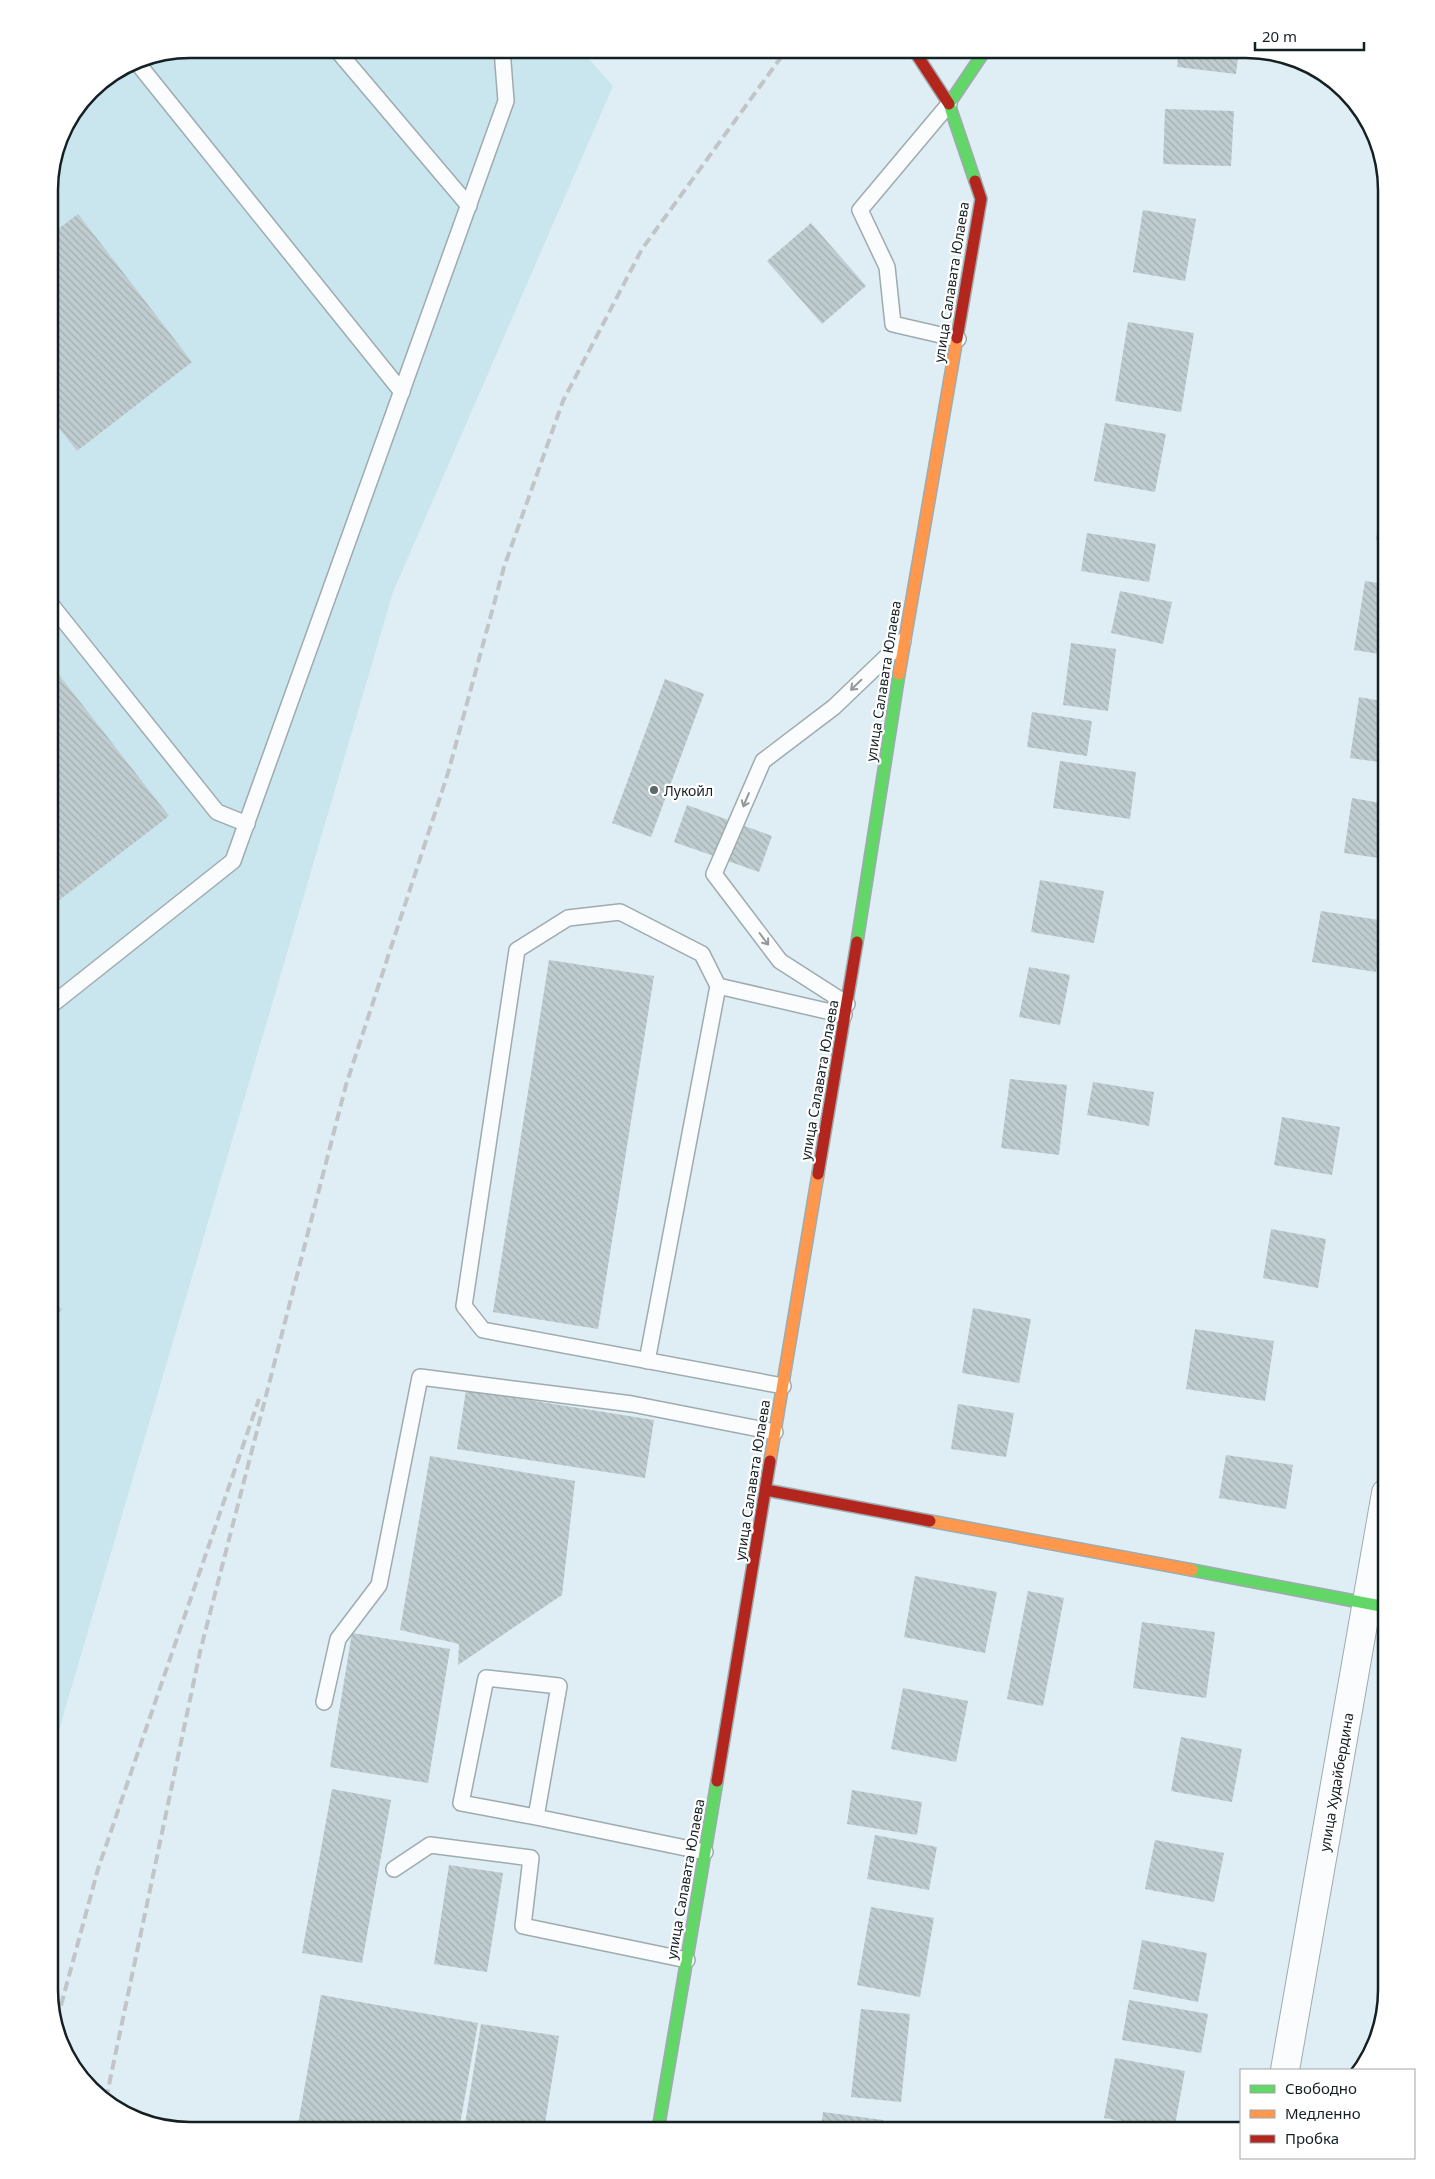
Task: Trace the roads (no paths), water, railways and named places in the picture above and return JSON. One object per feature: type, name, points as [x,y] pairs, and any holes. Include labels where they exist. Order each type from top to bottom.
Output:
[{"type":"street","name":"улица Салавата Юлаева","points":[[659,2121],[766,1490],[904,640],[981,199],[949,104],[918,58]]},
{"type":"street","points":[[949,104],[980,58]]},
{"type":"street","points":[[766,1490],[1377,1606]]},
{"type":"street","name":"улица Худайбердина","points":[[1285,2069],[1377,1606]]},
{"type":"lane","points":[[344,58],[469,206]]},
{"type":"lane","points":[[58,1000],[234,861],[506,101],[503,58]]},
{"type":"lane","points":[[142,67],[402,392]]},
{"type":"lane","points":[[949,104],[860,210],[887,267],[893,324],[958,339]]},
{"type":"lane","points":[[58,613],[217,812],[247,824]]},
{"type":"lane","points":[[845,1010],[780,961],[714,874],[763,761],[834,706],[904,640]]},
{"type":"lane","points":[[646,1361],[718,986],[702,954],[620,912],[568,918],[517,950],[464,1306],[483,1330],[646,1361],[783,1386]]},
{"type":"lane","points":[[718,986],[845,1010]]},
{"type":"lane","points":[[324,1702],[338,1639],[379,1585],[420,1377],[632,1404],[775,1432]]},
{"type":"lane","points":[[536,1817],[559,1686],[486,1678],[461,1803],[705,1852]]},
{"type":"lane","points":[[394,1869],[430,1844],[531,1858],[524,1926],[687,1960]]},
{"type":"railway","points":[[107,2093],[200,1652],[346,1085],[448,773],[504,567],[563,401],[642,249],[780,58]]},
{"type":"railway","points":[[60,2010],[98,1869],[259,1399]]},
{"type":"place","name":"Лукойл","points":[[654,790]]}]
